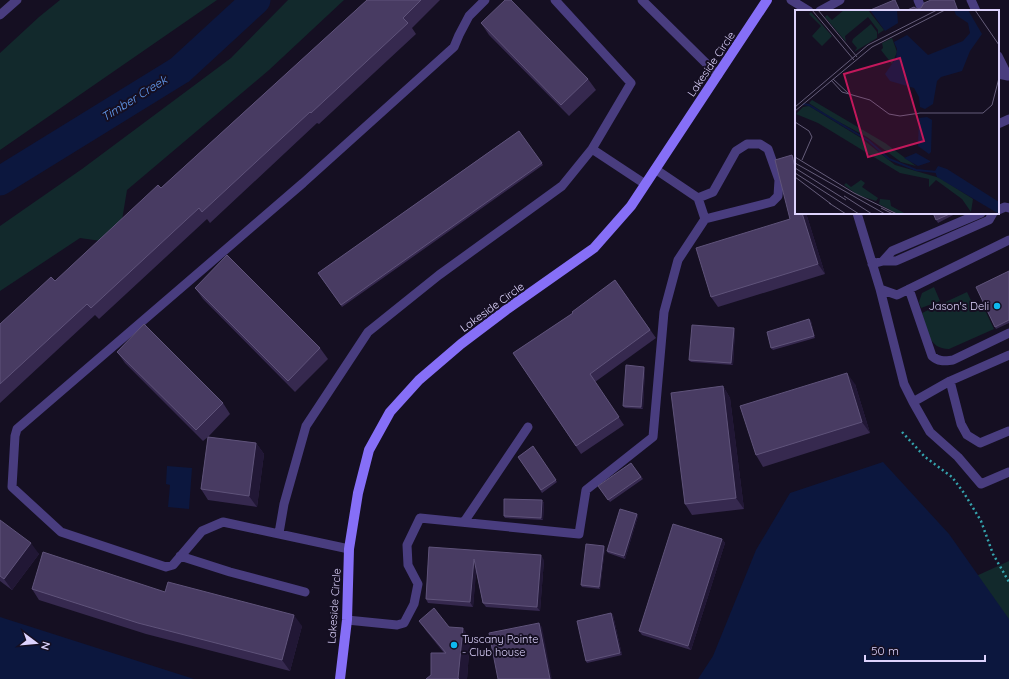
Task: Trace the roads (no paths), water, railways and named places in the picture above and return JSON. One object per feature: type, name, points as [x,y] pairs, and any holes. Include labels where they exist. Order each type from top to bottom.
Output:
[{"type":"street","name":"Lakeside Circle","points":[[340,679],[346,620],[349,549],[358,493],[369,450],[390,412],[419,380],[461,344],[506,310],[594,248],[631,206],[767,0]]},
{"type":"lane","points":[[0,15],[17,0]]},
{"type":"lane","points":[[349,549],[223,522],[202,531],[173,565],[166,567],[61,532],[12,487],[15,436],[17,429],[303,183],[454,47],[469,16],[485,0]]},
{"type":"lane","points":[[279,533],[284,504],[306,426],[368,332],[439,275],[562,186],[592,149],[631,83],[555,0]]},
{"type":"lane","points":[[642,0],[718,75]]},
{"type":"lane","points":[[790,0],[807,10]]},
{"type":"lane","points":[[822,10],[840,0]]},
{"type":"lane","points":[[971,0],[976,10]]},
{"type":"lane","points":[[999,58],[1009,77]]},
{"type":"lane","points":[[999,74],[1009,77]]},
{"type":"lane","points":[[999,124],[1009,119]]},
{"type":"lane","points":[[346,620],[397,625],[404,622],[414,604],[418,584],[408,565],[407,545],[420,518],[580,534],[586,490],[653,437],[664,312],[678,260],[705,218],[772,202],[778,196],[779,180],[768,149],[760,144],[747,144],[736,152],[713,192],[698,198]]},
{"type":"lane","points":[[592,149],[645,184]]},
{"type":"lane","points":[[655,169],[698,198],[705,218]]},
{"type":"lane","points":[[999,209],[1005,206],[1009,208]]},
{"type":"lane","points":[[857,214],[880,289],[904,384],[930,432],[958,457],[981,484],[1009,472]]},
{"type":"lane","points":[[883,261],[892,251],[979,214]]},
{"type":"lane","points":[[872,264],[883,261],[896,261],[989,220],[992,214]]},
{"type":"lane","points":[[880,289],[897,295],[1009,240]]},
{"type":"lane","points":[[909,289],[932,356],[936,360],[944,362],[953,360],[1009,333]]},
{"type":"lane","points":[[913,402],[950,381],[1009,355]]},
{"type":"lane","points":[[950,381],[961,424],[967,435],[980,443],[1009,431]]},
{"type":"lane","points":[[464,522],[528,427]]},
{"type":"lane","points":[[180,556],[230,572],[305,592]]},
{"type":"water","points":[[883,462],[949,534],[1009,619],[1009,679],[698,679],[713,656],[756,550],[790,493]]},
{"type":"water","points":[[167,466],[192,468],[189,509],[168,507],[170,485],[166,484]]},
{"type":"water","points":[[0,617],[194,679],[0,679]]},
{"type":"waterway","name":"Timber Creek","points":[[0,181],[180,70],[256,0]]},
{"type":"place","name":"Jason's Deli","points":[[997,306]]},
{"type":"place","name":"Tuscany Pointe - Club house","points":[[454,645]]}]
